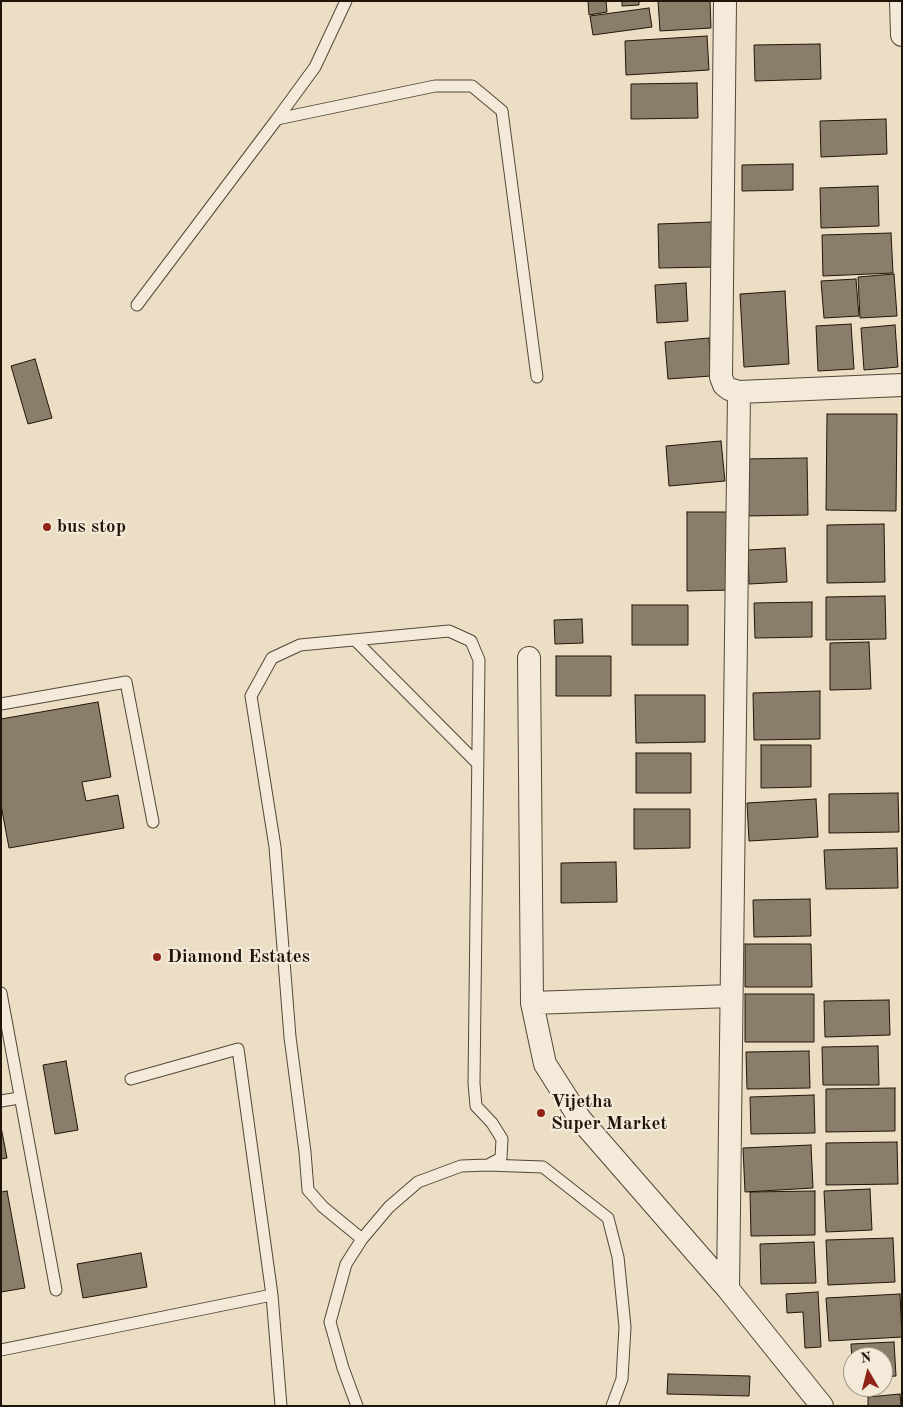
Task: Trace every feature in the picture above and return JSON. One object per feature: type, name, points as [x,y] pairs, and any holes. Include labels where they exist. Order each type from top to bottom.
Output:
[{"type":"street","points":[[725,1],[721,377],[729,389],[739,392],[902,385]]},
{"type":"street","points":[[901,1],[902,35]]},
{"type":"street","points":[[728,1289],[739,392]]},
{"type":"street","points":[[529,658],[532,1003],[545,1064],[580,1119],[728,1289],[822,1406]]},
{"type":"street","points":[[532,1003],[731,996]]},
{"type":"lane","points":[[137,305],[314,67],[346,1]]},
{"type":"lane","points":[[277,119],[435,86],[472,86],[502,111],[537,377]]},
{"type":"lane","points":[[362,1239],[323,1207],[308,1190],[290,1037],[275,848],[251,696],[272,658],[300,644],[449,631],[471,641],[479,660],[474,1083],[476,1106],[492,1123],[502,1139],[501,1158],[488,1165]]},
{"type":"lane","points":[[356,640],[478,764]]},
{"type":"lane","points":[[1,704],[126,682],[153,822]]},
{"type":"lane","points":[[1,993],[56,1290]]},
{"type":"lane","points":[[131,1079],[238,1049],[272,1295],[281,1406]]},
{"type":"lane","points":[[1,1101],[20,1098]]},
{"type":"lane","points":[[357,1406],[343,1368],[330,1322],[346,1264],[362,1239],[389,1207],[418,1182],[461,1166],[488,1165],[543,1167],[608,1218],[618,1257],[625,1327],[622,1379],[612,1406]]},
{"type":"lane","points":[[1,1350],[272,1295]]},
{"type":"building","points":[[588,1],[606,1],[607,12],[589,15]]},
{"type":"building","points":[[622,1],[639,1],[639,5],[622,6]]},
{"type":"building","points":[[658,1],[710,1],[711,28],[660,31]]},
{"type":"building","points":[[649,8],[652,27],[593,35],[590,16]]},
{"type":"building","points":[[707,36],[709,70],[626,75],[625,41]]},
{"type":"building","points":[[820,44],[821,79],[755,81],[754,45]]},
{"type":"building","points":[[697,83],[698,118],[631,119],[631,84]]},
{"type":"building","points":[[886,119],[887,154],[821,157],[820,121]]},
{"type":"building","points":[[793,164],[793,190],[742,191],[742,165]]},
{"type":"building","points":[[878,186],[879,226],[821,228],[820,188]]},
{"type":"building","points":[[713,222],[715,267],[659,268],[658,224]]},
{"type":"building","points":[[891,233],[893,273],[823,276],[822,235]]},
{"type":"building","points":[[894,274],[897,316],[860,318],[858,277]]},
{"type":"building","points":[[856,279],[859,316],[824,318],[821,281]]},
{"type":"building","points":[[686,283],[688,321],[657,323],[655,285]]},
{"type":"building","points":[[785,291],[789,364],[744,367],[740,294]]},
{"type":"building","points":[[851,324],[854,369],[818,371],[816,326]]},
{"type":"building","points":[[895,325],[898,367],[864,370],[861,328]]},
{"type":"building","points":[[709,338],[711,376],[668,379],[665,342]]},
{"type":"building","points":[[35,359],[52,418],[28,424],[11,366]]},
{"type":"building","points":[[827,414],[897,414],[896,511],[826,510]]},
{"type":"building","points":[[721,441],[725,481],[669,486],[666,446]]},
{"type":"building","points":[[807,458],[808,515],[745,516],[744,459]]},
{"type":"building","points":[[687,512],[731,512],[731,590],[687,591]]},
{"type":"building","points":[[884,524],[885,582],[827,583],[827,525]]},
{"type":"building","points":[[785,548],[787,582],[749,584],[748,550]]},
{"type":"building","points":[[885,596],[886,639],[826,640],[826,597]]},
{"type":"building","points":[[812,602],[812,637],[755,638],[754,603]]},
{"type":"building","points":[[632,605],[688,605],[688,645],[632,645]]},
{"type":"building","points":[[582,619],[583,643],[555,644],[554,620]]},
{"type":"building","points":[[869,642],[871,689],[830,690],[830,643]]},
{"type":"building","points":[[556,656],[611,656],[611,696],[556,696]]},
{"type":"building","points":[[820,691],[820,739],[754,740],[753,693]]},
{"type":"building","points":[[635,695],[705,695],[705,742],[636,743]]},
{"type":"building","points":[[98,702],[111,777],[82,782],[86,801],[118,795],[124,828],[9,848],[1,805],[1,719]]},
{"type":"building","points":[[761,745],[811,745],[811,787],[761,788]]},
{"type":"building","points":[[636,753],[691,753],[691,793],[636,793]]},
{"type":"building","points":[[898,793],[899,832],[829,833],[829,794]]},
{"type":"building","points":[[816,799],[818,837],[749,841],[747,803]]},
{"type":"building","points":[[634,809],[690,809],[690,848],[634,849]]},
{"type":"building","points":[[897,848],[898,888],[826,889],[824,850]]},
{"type":"building","points":[[616,862],[617,902],[561,903],[561,863]]},
{"type":"building","points":[[810,899],[811,936],[754,937],[753,900]]},
{"type":"building","points":[[745,944],[811,944],[812,987],[745,987]]},
{"type":"building","points":[[745,994],[814,994],[814,1042],[745,1042]]},
{"type":"building","points":[[889,1000],[890,1035],[825,1037],[824,1001]]},
{"type":"building","points":[[878,1046],[879,1085],[823,1085],[822,1047]]},
{"type":"building","points":[[809,1051],[810,1088],[747,1089],[746,1052]]},
{"type":"building","points":[[66,1061],[78,1130],[55,1134],[43,1065]]},
{"type":"building","points":[[895,1088],[895,1131],[826,1132],[826,1089]]},
{"type":"building","points":[[814,1095],[815,1133],[751,1134],[750,1097]]},
{"type":"building","points":[[1,1127],[7,1158],[1,1159]]},
{"type":"building","points":[[897,1142],[898,1184],[826,1185],[826,1143]]},
{"type":"building","points":[[811,1145],[813,1188],[745,1192],[743,1148]]},
{"type":"building","points":[[870,1189],[872,1230],[826,1232],[824,1191]]},
{"type":"building","points":[[7,1191],[25,1288],[1,1292],[1,1192]]},
{"type":"building","points":[[815,1191],[815,1235],[751,1236],[750,1192]]},
{"type":"building","points":[[893,1238],[895,1282],[828,1285],[826,1240]]},
{"type":"building","points":[[814,1242],[816,1283],[761,1284],[760,1244]]},
{"type":"building","points":[[141,1253],[147,1287],[83,1298],[77,1264]]},
{"type":"building","points":[[818,1292],[821,1347],[805,1348],[803,1312],[787,1313],[786,1294]]},
{"type":"building","points":[[900,1294],[902,1337],[829,1341],[826,1298]]},
{"type":"building","points":[[894,1342],[896,1376],[893,1376],[893,1347],[851,1347],[851,1344]]},
{"type":"building","points":[[668,1374],[750,1376],[749,1396],[667,1394]]},
{"type":"building","points":[[900,1394],[901,1406],[868,1406],[868,1397],[893,1397],[893,1395]]},
{"type":"place","name":"bus stop","points":[[47,527]]},
{"type":"place","name":"Diamond Estates","points":[[157,957]]},
{"type":"place","name":"Vijetha Super Market","points":[[541,1113]]}]
